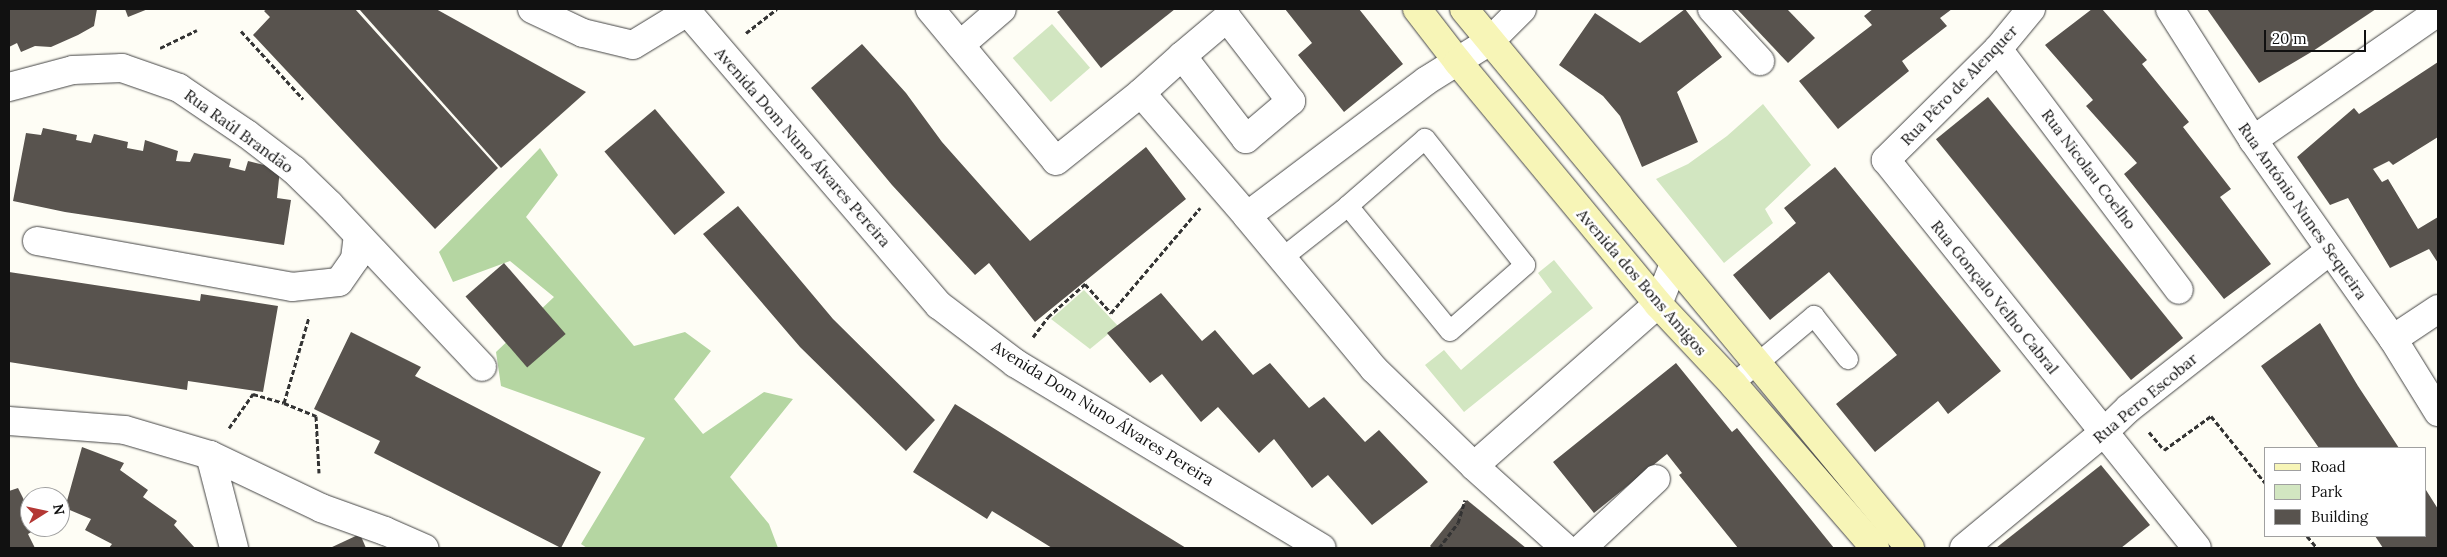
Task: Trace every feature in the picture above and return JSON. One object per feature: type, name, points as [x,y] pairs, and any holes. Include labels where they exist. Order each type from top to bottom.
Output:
[{"type":"main road","name":"Avenida dos Bons Amigos","points":[[1417,9],[1458,62],[1658,304],[1733,384],[1875,548]]},
{"type":"main road","name":"Avenida dos Bons Amigos","points":[[1464,9],[1910,548]]},
{"type":"street","points":[[532,9],[583,33],[633,45],[686,10]]},
{"type":"street","points":[[930,9],[1056,161],[1141,93],[1182,56]]},
{"type":"street","points":[[960,45],[1002,9]]},
{"type":"street","points":[[1247,216],[1426,81],[1490,41],[1522,9]]},
{"type":"street","points":[[1712,9],[1760,61]]},
{"type":"street","name":"Rua Pêro de Alenquer","points":[[1886,160],[1998,49],[2031,9]]},
{"type":"street","name":"Rua António Nunes Sequeira","points":[[2170,9],[2253,140],[2329,251],[2393,339],[2438,412]]},
{"type":"street","name":"Avenida Dom Nuno Álvares Pereira","points":[[686,10],[939,305],[1015,363],[1322,548]]},
{"type":"street","points":[[2253,140],[2438,12]]},
{"type":"street","name":"Rua Nicolau Coelho","points":[[1998,49],[2179,290]]},
{"type":"street","name":"Rua Raúl Brandão","points":[[9,87],[73,70],[122,68],[179,88],[247,134],[294,170],[482,367]]},
{"type":"street","points":[[1141,93],[1247,216],[1374,369],[1474,466],[1565,548]]},
{"type":"street","name":"Rua Gonçalo Velho Cabral","points":[[1886,160],[2197,548]]},
{"type":"street","points":[[37,242],[292,287],[339,282],[355,258],[358,236]]},
{"type":"street","name":"Rua Pero Escobar","points":[[1964,548],[2103,433],[2129,408],[2329,251]]},
{"type":"street","points":[[1474,466],[1658,304],[1674,264]]},
{"type":"street","points":[[2393,339],[2438,309]]},
{"type":"street","points":[[13,421],[124,430],[210,455],[321,508],[385,531],[424,548]]},
{"type":"street","points":[[210,455],[234,548]]},
{"type":"street","points":[[1582,548],[1656,479]]},
{"type":"lane","points":[[1281,259],[1348,206],[1425,139],[1525,265],[1450,331],[1348,206]]},
{"type":"lane","points":[[1733,384],[1755,363],[1814,316],[1848,359]]},
{"type":"path","points":[[756,24],[777,9]]},
{"type":"path","points":[[152,51],[197,30]]},
{"type":"path","points":[[241,31],[302,99]]},
{"type":"path","points":[[1048,317],[1085,284],[1111,313],[1219,184]]},
{"type":"path","points":[[284,402],[318,284]]},
{"type":"path","points":[[210,455],[253,394],[284,402],[316,416],[321,508]]},
{"type":"path","points":[[2164,450],[2211,416],[2264,482]]},
{"type":"path","points":[[1439,548],[1458,524],[1474,466]]},
{"type":"path","points":[[2308,537],[2317,548]]},
{"type":"green space","points":[[1052,24],[1090,68],[1051,102],[1013,58]]},
{"type":"green space","points":[[1763,104],[1811,165],[1765,209],[1773,223],[1724,263],[1656,179],[1688,164],[1727,136]]},
{"type":"green space","points":[[540,148],[558,175],[526,217],[634,346],[685,332],[711,351],[674,399],[703,434],[764,392],[793,399],[730,477],[769,524],[778,548],[587,548],[581,544],[645,438],[501,386],[496,352],[554,297],[510,261],[453,282],[439,252]]},
{"type":"green space","points":[[1554,260],[1593,308],[1464,412],[1425,365],[1444,350],[1461,370],[1552,292],[1538,273]]},
{"type":"green space","points":[[1084,290],[1118,326],[1090,349],[1051,319]]},
{"type":"building","points":[[9,9],[97,9],[94,26],[51,47],[35,46],[21,52],[17,43],[9,47]]},
{"type":"building","points":[[125,9],[148,9],[128,17]]},
{"type":"building","points":[[267,9],[355,9],[498,168],[435,229],[253,35],[270,17],[264,11]]},
{"type":"building","points":[[359,9],[436,9],[586,92],[501,168]]},
{"type":"building","points":[[1062,9],[1175,9],[1101,68],[1057,12]]},
{"type":"building","points":[[1285,9],[1359,9],[1403,64],[1344,112],[1298,55],[1312,43]]},
{"type":"building","points":[[1685,9],[1722,57],[1677,92],[1698,142],[1642,167],[1620,116],[1603,96],[1559,65],[1595,13],[1640,43]]},
{"type":"building","points":[[1737,9],[1787,9],[1815,38],[1788,63]]},
{"type":"building","points":[[1873,9],[1952,9],[1940,18],[1947,26],[1902,61],[1909,71],[1838,129],[1799,81],[1872,25],[1864,16]]},
{"type":"building","points":[[2092,9],[2102,9],[2147,60],[2142,64],[2189,122],[2183,127],[2231,189],[2220,197],[2271,264],[2224,299],[2124,174],[2137,163],[2086,106],[2093,100],[2045,45]]},
{"type":"building","points":[[2207,9],[2376,9],[2313,51],[2259,83]]},
{"type":"building","points":[[862,44],[906,93],[942,142],[1030,241],[1146,147],[1186,199],[1035,322],[989,263],[975,275],[892,185],[811,88]]},
{"type":"building","points":[[2438,62],[2438,137],[2393,165],[2389,161],[2373,169],[2382,182],[2388,179],[2418,229],[2438,217],[2438,263],[2429,249],[2390,268],[2348,198],[2330,205],[2297,157],[2354,108],[2359,114]]},
{"type":"building","points":[[1988,97],[2183,338],[2131,380],[1936,139]]},
{"type":"building","points":[[655,109],[725,192],[675,235],[604,151]]},
{"type":"building","points":[[43,128],[77,135],[76,140],[91,143],[94,134],[128,142],[127,148],[143,151],[145,140],[178,151],[176,161],[190,162],[194,153],[231,159],[229,167],[245,171],[248,161],[280,169],[277,198],[291,200],[284,245],[65,212],[13,201],[26,133],[41,135]]},
{"type":"building","points":[[1835,167],[2001,371],[1948,414],[1938,401],[1875,452],[1836,404],[1897,355],[1829,272],[1770,320],[1733,275],[1796,223],[1784,208]]},
{"type":"building","points":[[738,206],[833,319],[935,420],[906,451],[800,347],[703,234]]},
{"type":"building","points":[[504,263],[566,334],[527,367],[466,296]]},
{"type":"building","points":[[9,272],[200,301],[201,294],[278,306],[263,392],[188,381],[187,390],[9,362]]},
{"type":"building","points":[[1161,293],[1202,341],[1215,330],[1253,375],[1270,363],[1309,408],[1324,397],[1365,442],[1379,430],[1428,482],[1372,525],[1328,475],[1312,488],[1274,439],[1259,453],[1218,407],[1201,422],[1162,374],[1150,383],[1107,333]]},
{"type":"building","points":[[2320,323],[2358,386],[2398,447],[2318,447],[2261,366]]},
{"type":"building","points":[[351,332],[421,367],[415,376],[601,472],[561,548],[374,453],[380,441],[314,409]]},
{"type":"building","points":[[1676,363],[1732,432],[1737,428],[1834,548],[1738,548],[1679,475],[1682,473],[1667,454],[1594,513],[1553,462]]},
{"type":"building","points":[[955,404],[1186,548],[1052,548],[992,511],[987,519],[913,472]]},
{"type":"building","points":[[82,447],[124,463],[120,470],[148,490],[143,497],[177,521],[174,525],[195,548],[109,548],[112,544],[85,530],[91,519],[70,510],[70,490]]},
{"type":"building","points":[[2101,465],[2150,525],[2121,548],[1996,548]]},
{"type":"building","points":[[18,488],[20,492],[20,537],[30,537],[35,548],[9,548],[9,491]]},
{"type":"building","points":[[2427,492],[2438,509],[2438,548],[2383,548],[2376,537],[2427,537]]},
{"type":"building","points":[[1467,500],[1526,548],[1432,548],[1430,546]]},
{"type":"building","points":[[360,534],[366,548],[330,548]]}]
